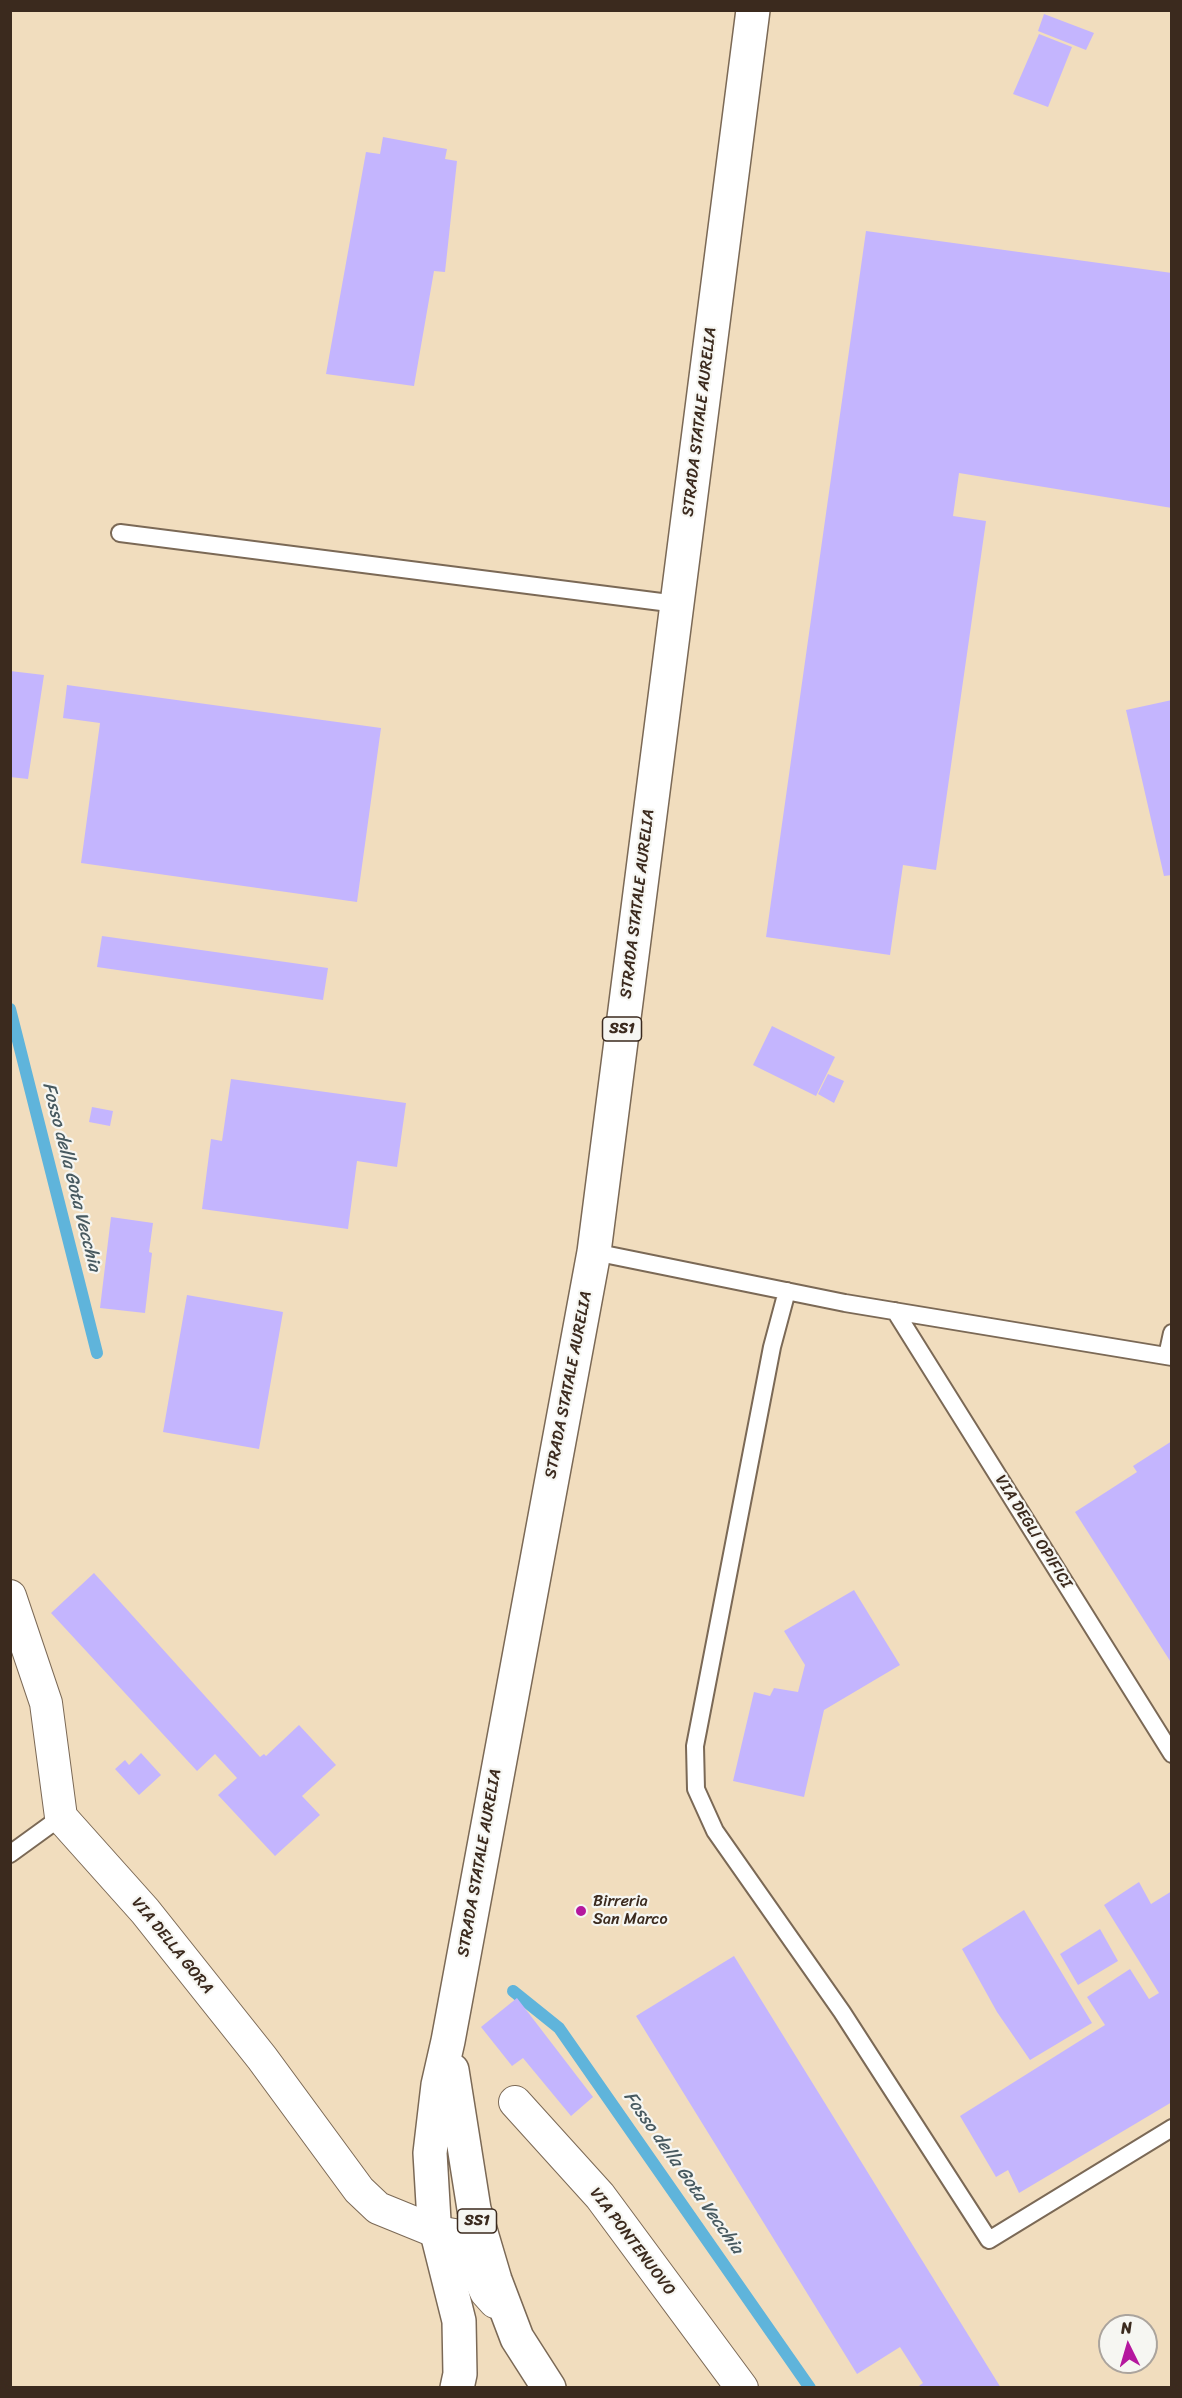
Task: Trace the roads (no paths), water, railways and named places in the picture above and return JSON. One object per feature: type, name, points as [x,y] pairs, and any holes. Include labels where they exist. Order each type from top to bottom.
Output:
[{"type":"main road","name":"STRADA STATALE AURELIA","points":[[457,2388],[460,2374],[459,2321],[437,2232],[430,2152],[438,2085],[594,1252],[753,10]]},
{"type":"main road","name":"STRADA STATALE AURELIA","points":[[448,2041],[474,2209],[495,2280],[509,2317],[518,2338],[549,2388]]},
{"type":"street","points":[[10,1596],[46,1703],[61,1817]]},
{"type":"street","name":"VIA DELLA GORA","points":[[61,1817],[146,1911],[262,2058],[359,2190],[378,2208],[437,2232],[454,2235],[464,2243],[486,2292],[509,2317]]},
{"type":"street","name":"VIA PONTENUOVO","points":[[515,2102],[600,2196],[742,2388]]},
{"type":"lane","points":[[120,533],[677,604]]},
{"type":"lane","points":[[594,1252],[895,1311],[1169,1356],[1172,1333]]},
{"type":"lane","points":[[787,1291],[772,1347],[695,1746],[696,1789],[715,1831],[842,2012],[989,2240],[1172,2128]]},
{"type":"lane","name":"VIA DEGLI OPIFICI","points":[[895,1311],[1172,1754]]},
{"type":"lane","points":[[10,1854],[61,1817]]},
{"type":"waterway","name":"Fosso della Gota Vecchia","points":[[10,1009],[97,1353]]},
{"type":"waterway","name":"Fosso della Gota Vecchia","points":[[513,1991],[559,2028],[810,2388]]},
{"type":"place","name":"Birreria San Marco","points":[[581,1911]]}]
